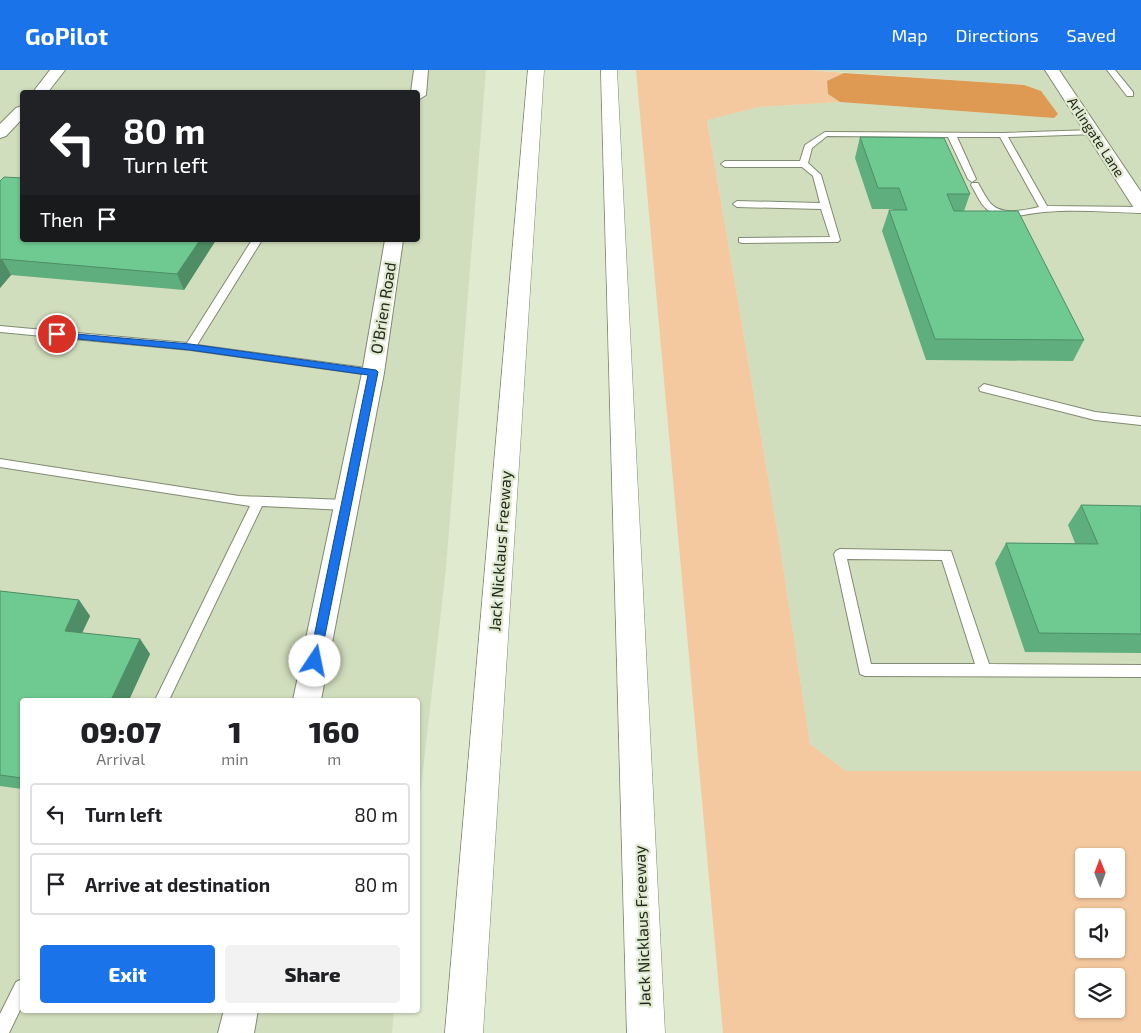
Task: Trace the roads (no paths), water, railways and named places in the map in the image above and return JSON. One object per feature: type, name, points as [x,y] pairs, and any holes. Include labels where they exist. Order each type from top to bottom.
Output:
[{"type":"highway","name":"Jack Nicklaus Freeway","points":[[464,1033],[536,70]]},
{"type":"highway","name":"Jack Nicklaus Freeway","points":[[610,75],[646,1033]]},
{"type":"street","points":[[42,90],[58,70]]},
{"type":"street","points":[[419,90],[421,70]]},
{"type":"street","name":"Arlingate Lane","points":[[1052,70],[1141,205]]},
{"type":"street","points":[[0,134],[20,113]]},
{"type":"street","name":"O'Brien Road","points":[[307,698],[373,372],[394,242]]},
{"type":"street","points":[[236,1033],[241,1013]]},
{"type":"lane","points":[[1111,70],[1130,94]]},
{"type":"lane","points":[[804,164],[808,148],[825,134],[1093,132]]},
{"type":"lane","points":[[951,134],[988,207],[1004,213],[1024,213],[1044,209],[1141,210]]},
{"type":"lane","points":[[1003,134],[1044,209]]},
{"type":"lane","points":[[725,164],[804,164],[817,175],[835,240],[742,240]]},
{"type":"lane","points":[[737,204],[825,206]]},
{"type":"lane","points":[[190,347],[256,242]]},
{"type":"lane","points":[[0,329],[190,347],[373,372]]},
{"type":"lane","points":[[984,388],[1095,416],[1141,421]]},
{"type":"lane","points":[[0,463],[239,501],[346,505]]},
{"type":"lane","points":[[163,698],[258,502]]},
{"type":"lane","points":[[984,670],[948,554],[840,554],[864,670],[1141,671]]},
{"type":"lane","points":[[3,1027],[20,992]]}]
